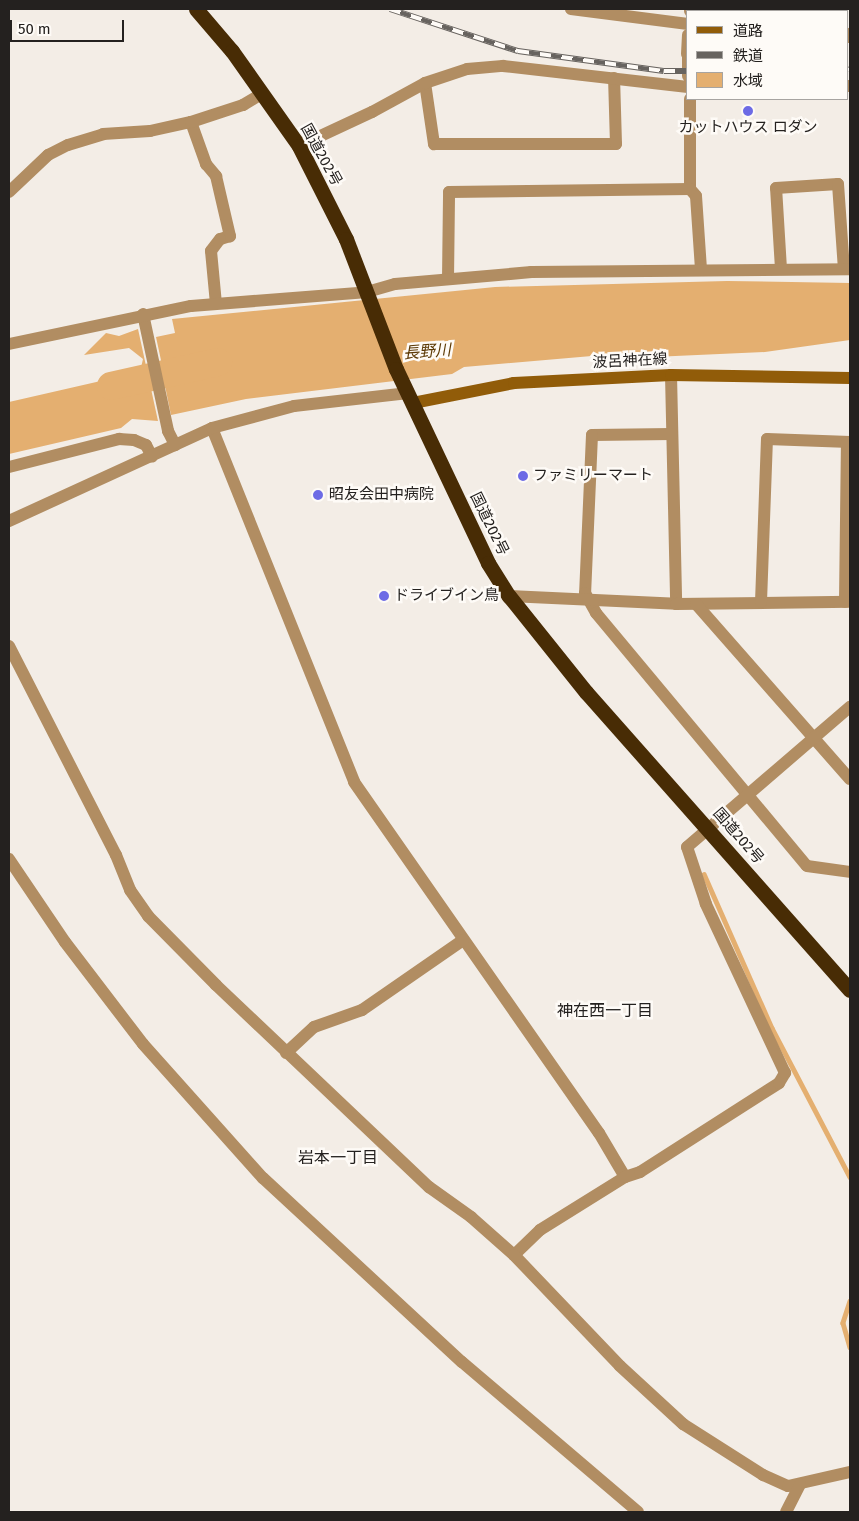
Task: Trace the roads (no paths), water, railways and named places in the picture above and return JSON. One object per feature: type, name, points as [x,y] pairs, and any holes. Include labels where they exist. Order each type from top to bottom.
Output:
[{"type":"highway","name":"国道202号","points":[[196,9],[263,93],[299,146],[346,239],[410,398],[488,563],[509,596],[586,692],[850,990]]},
{"type":"main road","name":"波呂神在線","points":[[410,398],[514,383],[671,375],[850,378]]},
{"type":"street","points":[[571,9],[686,24]]},
{"type":"street","points":[[299,146],[372,112],[425,83],[466,69],[503,66],[686,87]]},
{"type":"street","points":[[425,83],[434,144],[616,144],[614,78]]},
{"type":"street","points":[[9,192],[48,155],[68,145],[103,134],[150,131],[191,122],[242,105],[263,93]]},
{"type":"street","points":[[690,100],[690,189],[696,196],[701,269]]},
{"type":"street","points":[[191,122],[206,164],[216,176],[230,236],[220,239],[211,251],[216,304]]},
{"type":"street","points":[[9,344],[143,314],[216,304],[367,292],[395,284],[448,279],[531,272],[847,269],[838,184],[776,188],[781,269]]},
{"type":"street","points":[[448,279],[448,192],[690,189]]},
{"type":"street","points":[[143,314],[168,431],[175,445]]},
{"type":"street","points":[[671,375],[676,604]]},
{"type":"street","points":[[9,521],[212,428],[294,406],[410,398]]},
{"type":"street","points":[[212,428],[354,782],[599,1133],[625,1176]]},
{"type":"street","points":[[672,434],[592,435],[585,593],[596,613],[807,866],[850,872]]},
{"type":"street","points":[[9,467],[119,439],[134,440],[146,445],[152,457]]},
{"type":"street","points":[[509,596],[676,604],[848,602],[848,442],[767,439],[761,602]]},
{"type":"street","points":[[696,604],[850,779]]},
{"type":"street","points":[[9,646],[116,855],[130,890],[148,916],[286,1053],[429,1187],[471,1217],[514,1254],[620,1366],[683,1424],[763,1475],[788,1486],[850,1472]]},
{"type":"street","points":[[514,1254],[540,1230],[625,1176],[640,1172],[779,1083],[785,1073],[706,904],[688,856],[687,847],[707,827],[815,740],[850,707]]},
{"type":"street","points":[[9,859],[64,942],[143,1044],[263,1178],[462,1362],[638,1512]]},
{"type":"street","points":[[286,1053],[314,1027],[362,1010],[463,940]]},
{"type":"street","points":[[786,1512],[800,1484]]},
{"type":"water","points":[[727,281],[850,283],[850,340],[765,352],[653,357],[638,352],[464,367],[452,374],[246,399],[171,415],[165,386],[184,382],[180,362],[162,365],[156,337],[175,333],[172,319],[495,287]]},
{"type":"water","points":[[138,329],[158,421],[132,419],[121,428],[9,454],[9,402],[140,372],[143,359],[129,348],[84,355],[106,333],[119,336]]},
{"type":"waterway","name":"長野川","points":[[111,386],[218,362]]},
{"type":"waterway","points":[[704,874],[772,1028],[850,1177]]},
{"type":"waterway","points":[[850,1301],[843,1323],[850,1347]]},
{"type":"railway","points":[[390,9],[518,51],[664,71],[686,71]]},
{"type":"place","name":"カットハウス ロダン","points":[[748,111]]},
{"type":"place","name":"ファミリーマート","points":[[523,476]]},
{"type":"place","name":"昭友会田中病院","points":[[318,495]]},
{"type":"place","name":"ドライブイン鳥","points":[[384,596]]},
{"type":"district","name":"神在西一丁目","points":[[605,1011]]},
{"type":"district","name":"岩本一丁目","points":[[338,1158]]}]
